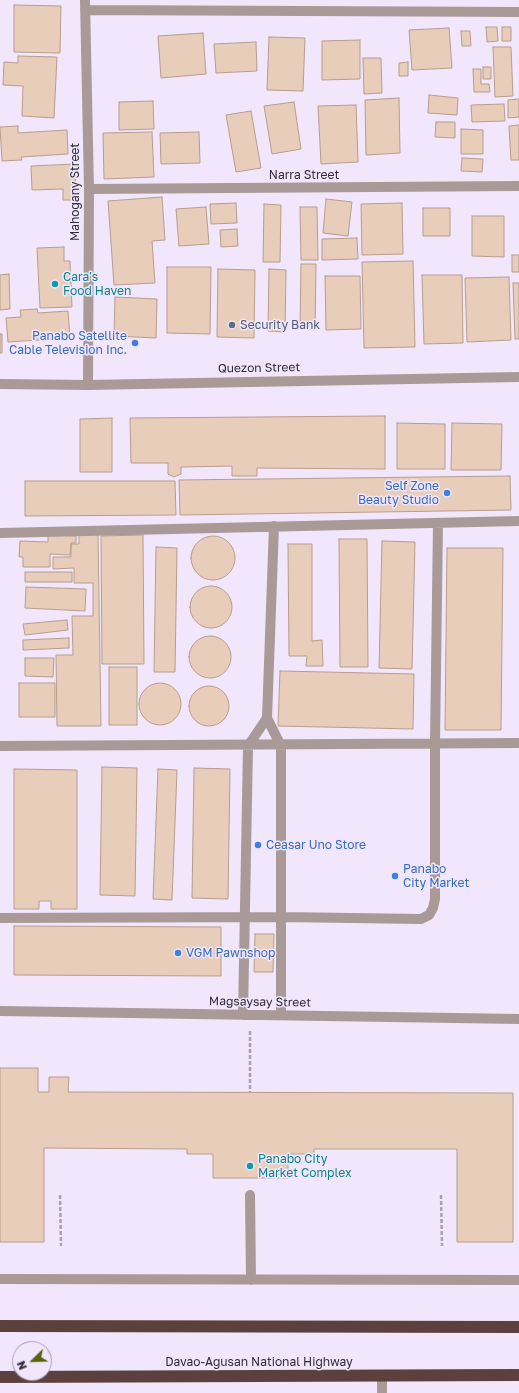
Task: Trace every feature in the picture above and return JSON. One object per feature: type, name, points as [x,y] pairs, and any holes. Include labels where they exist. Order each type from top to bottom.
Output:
[{"type":"highway","points":[[0,1326],[519,1327]]},
{"type":"highway","name":"Davao-Agusan National Highway","points":[[0,1376],[519,1375]]},
{"type":"street","points":[[85,5],[519,12]]},
{"type":"street","name":"Mahogany Street","points":[[85,5],[89,189],[88,384]]},
{"type":"street","name":"Narra Street","points":[[89,189],[519,186]]},
{"type":"street","name":"Quezon Street","points":[[0,384],[519,377]]},
{"type":"street","points":[[0,534],[519,521]]},
{"type":"street","points":[[0,918],[281,917],[421,919],[429,915],[433,908],[435,899],[435,743],[438,523]]},
{"type":"street","points":[[274,526],[267,718],[281,746],[281,1015]]},
{"type":"street","points":[[246,1015],[245,917],[248,746],[267,718]]},
{"type":"street","points":[[0,746],[281,746],[519,743]]},
{"type":"street","name":"Magsaysay Street","points":[[0,1011],[519,1019]]},
{"type":"street","points":[[250,1195],[251,1280]]},
{"type":"street","points":[[0,1279],[519,1280]]},
{"type":"street","points":[[382,1375],[382,1393]]},
{"type":"path","points":[[246,1015],[250,1093]]},
{"type":"path","points":[[60,1195],[61,1246]]},
{"type":"path","points":[[441,1195],[442,1246]]},
{"type":"building","points":[[14,5],[61,6],[60,53],[14,52]]},
{"type":"building","points":[[486,27],[497,27],[498,41],[487,42]]},
{"type":"building","points":[[502,27],[511,27],[511,41],[502,41]]},
{"type":"building","points":[[449,28],[452,68],[412,70],[409,30]]},
{"type":"building","points":[[461,31],[470,31],[471,46],[462,46]]},
{"type":"building","points":[[203,33],[206,74],[161,78],[158,36]]},
{"type":"building","points":[[269,37],[305,38],[303,91],[267,90]]},
{"type":"building","points":[[360,40],[360,79],[322,80],[322,41]]},
{"type":"building","points":[[256,42],[257,71],[216,73],[214,44]]},
{"type":"building","points":[[493,47],[511,47],[513,96],[495,97]]},
{"type":"building","points":[[18,56],[57,57],[54,118],[22,116],[23,86],[3,85],[4,62],[18,63]]},
{"type":"building","points":[[363,58],[381,58],[382,93],[364,94]]},
{"type":"building","points":[[408,62],[408,76],[399,76],[399,63]]},
{"type":"building","points":[[483,67],[491,67],[491,79],[483,79]]},
{"type":"building","points":[[473,69],[481,69],[481,84],[489,84],[490,92],[474,92]]},
{"type":"building","points":[[429,95],[458,98],[457,115],[428,113]]},
{"type":"building","points":[[399,98],[400,153],[366,155],[365,100]]},
{"type":"building","points":[[519,99],[519,117],[508,118],[508,100]]},
{"type":"building","points":[[153,101],[154,129],[119,130],[119,102]]},
{"type":"building","points":[[294,102],[301,149],[272,154],[264,106]]},
{"type":"building","points":[[504,104],[505,121],[472,122],[471,105]]},
{"type":"building","points":[[356,105],[358,162],[321,164],[318,106]]},
{"type":"building","points":[[251,111],[261,168],[236,172],[226,115]]},
{"type":"building","points":[[436,122],[455,122],[455,138],[435,137]]},
{"type":"building","points":[[519,125],[519,160],[511,160],[509,126]]},
{"type":"building","points":[[18,126],[18,133],[67,130],[68,154],[21,157],[22,160],[2,161],[0,127]]},
{"type":"building","points":[[461,129],[483,130],[483,154],[461,154]]},
{"type":"building","points":[[152,132],[154,177],[104,179],[103,133]]},
{"type":"building","points":[[199,132],[200,163],[161,164],[160,133]]},
{"type":"building","points":[[462,158],[483,159],[482,172],[461,171]]},
{"type":"building","points":[[75,164],[76,200],[63,200],[63,189],[32,190],[31,166]]},
{"type":"building","points":[[162,197],[165,240],[152,241],[155,283],[114,285],[108,201]]},
{"type":"building","points":[[326,199],[352,202],[348,236],[323,233]]},
{"type":"building","points":[[236,203],[237,223],[211,224],[210,204]]},
{"type":"building","points":[[402,203],[403,254],[362,255],[361,204]]},
{"type":"building","points":[[264,204],[281,205],[280,262],[263,262]]},
{"type":"building","points":[[206,207],[209,244],[179,246],[176,209]]},
{"type":"building","points":[[300,207],[317,207],[318,260],[301,260]]},
{"type":"building","points":[[423,208],[450,208],[450,236],[423,236]]},
{"type":"building","points":[[472,216],[504,216],[504,257],[472,256]]},
{"type":"building","points":[[237,229],[238,246],[221,247],[220,230]]},
{"type":"building","points":[[357,238],[358,259],[322,260],[322,239]]},
{"type":"building","name":"Cara's Food Haven","points":[[64,247],[64,261],[70,261],[72,307],[40,308],[37,248]]},
{"type":"building","points":[[512,255],[519,255],[519,272],[512,272]]},
{"type":"building","points":[[413,261],[415,347],[364,348],[362,262]]},
{"type":"building","points":[[301,264],[316,264],[315,330],[300,329]]},
{"type":"building","points":[[167,267],[211,267],[210,334],[167,333]]},
{"type":"building","points":[[218,269],[255,270],[254,338],[217,337]]},
{"type":"building","points":[[269,269],[286,270],[285,332],[268,331]]},
{"type":"building","points":[[9,274],[10,309],[0,310],[0,275]]},
{"type":"building","points":[[422,275],[462,275],[463,343],[424,344]]},
{"type":"building","points":[[325,276],[360,276],[361,329],[326,330]]},
{"type":"building","points":[[509,277],[511,340],[467,342],[465,278]]},
{"type":"building","points":[[513,283],[519,283],[519,339],[515,339]]},
{"type":"building","points":[[115,297],[157,299],[156,338],[114,336]]},
{"type":"building","points":[[37,309],[38,313],[68,311],[70,338],[8,342],[6,318],[21,317],[20,310]]},
{"type":"building","points":[[0,334],[2,334],[2,353],[0,353]]},
{"type":"building","points":[[385,416],[385,469],[257,468],[257,476],[232,476],[232,466],[181,467],[181,474],[174,477],[168,474],[168,463],[131,463],[130,418]]},
{"type":"building","points":[[112,418],[112,472],[80,472],[80,419]]},
{"type":"building","points":[[397,423],[445,424],[445,469],[397,469]]},
{"type":"building","points":[[452,423],[502,424],[501,470],[451,470]]},
{"type":"building","points":[[510,476],[511,510],[180,515],[179,480]]},
{"type":"building","points":[[25,481],[175,481],[176,515],[25,516]]},
{"type":"building","points":[[79,534],[98,534],[101,726],[57,726],[56,655],[73,655],[72,616],[93,616],[93,583],[74,583],[74,568],[53,569],[53,557],[71,557],[71,544],[79,544]]},
{"type":"building","points":[[48,535],[76,536],[76,543],[71,543],[70,555],[50,554],[50,567],[23,567],[23,557],[19,557],[20,541],[48,542]]},
{"type":"building","points":[[143,535],[144,664],[102,664],[101,536]]},
{"type":"building","points":[[213,536],[225,540],[231,546],[235,558],[231,570],[225,576],[213,580],[201,576],[195,570],[191,558],[195,546],[201,540]]},
{"type":"building","points":[[339,539],[367,539],[368,667],[340,667]]},
{"type":"building","points":[[382,541],[415,542],[412,669],[379,668]]},
{"type":"building","points":[[288,544],[312,544],[312,641],[322,640],[323,666],[306,666],[307,656],[289,656]]},
{"type":"building","points":[[156,547],[177,548],[175,672],[154,672]]},
{"type":"building","points":[[447,548],[503,548],[501,730],[445,730]]},
{"type":"building","points":[[25,572],[72,572],[72,582],[25,582]]},
{"type":"building","points":[[211,586],[226,592],[232,607],[226,622],[211,628],[196,622],[190,607],[196,592]]},
{"type":"building","points":[[26,587],[86,589],[85,611],[25,608]]},
{"type":"building","points":[[67,620],[68,630],[25,635],[23,624]]},
{"type":"building","points":[[210,636],[225,642],[231,657],[225,672],[210,678],[195,672],[189,657],[195,642]]},
{"type":"building","points":[[69,638],[69,648],[23,650],[23,640]]},
{"type":"building","points":[[25,658],[54,658],[53,677],[25,676]]},
{"type":"building","points":[[109,667],[137,667],[137,725],[109,725]]},
{"type":"building","points":[[280,671],[414,674],[413,729],[278,726]]},
{"type":"building","points":[[19,683],[55,683],[55,717],[19,717]]},
{"type":"building","points":[[156,683],[164,683],[175,689],[181,700],[181,708],[175,719],[164,725],[156,725],[145,719],[139,708],[139,700],[145,689]]},
{"type":"building","points":[[213,686],[220,689],[226,695],[229,706],[228,714],[220,723],[213,726],[205,726],[198,723],[190,714],[189,702],[192,695],[201,687]]},
{"type":"building","points":[[102,767],[137,768],[135,896],[100,895]]},
{"type":"building","points":[[194,768],[230,769],[228,899],[192,898]]},
{"type":"building","points":[[14,769],[77,770],[77,909],[51,909],[51,901],[39,901],[39,909],[14,909]]},
{"type":"building","points":[[158,769],[177,770],[172,900],[153,899]]},
{"type":"building","points":[[14,926],[221,927],[221,976],[14,975]]},
{"type":"building","points":[[255,934],[274,934],[273,972],[254,972]]},
{"type":"building","name":"Panabo City Market Complex","points":[[0,1068],[38,1068],[38,1092],[49,1092],[49,1077],[69,1077],[68,1092],[513,1093],[513,1242],[457,1242],[457,1149],[314,1149],[314,1154],[288,1154],[288,1178],[213,1178],[213,1154],[187,1154],[187,1149],[44,1148],[44,1242],[0,1242]]},
{"type":"place","name":"Cara's Food Haven","points":[[55,284]]},
{"type":"place","name":"Security Bank","points":[[232,325]]},
{"type":"place","name":"Panabo Satellite Cable Television Inc.","points":[[135,343]]},
{"type":"place","name":"Self Zone Beauty Studio","points":[[447,493]]},
{"type":"place","name":"Ceasar Uno Store","points":[[258,845]]},
{"type":"place","name":"Panabo City Market","points":[[395,876]]},
{"type":"place","name":"VGM Pawnshop","points":[[178,953]]},
{"type":"place","name":"Panabo City Market Complex","points":[[250,1166]]}]
